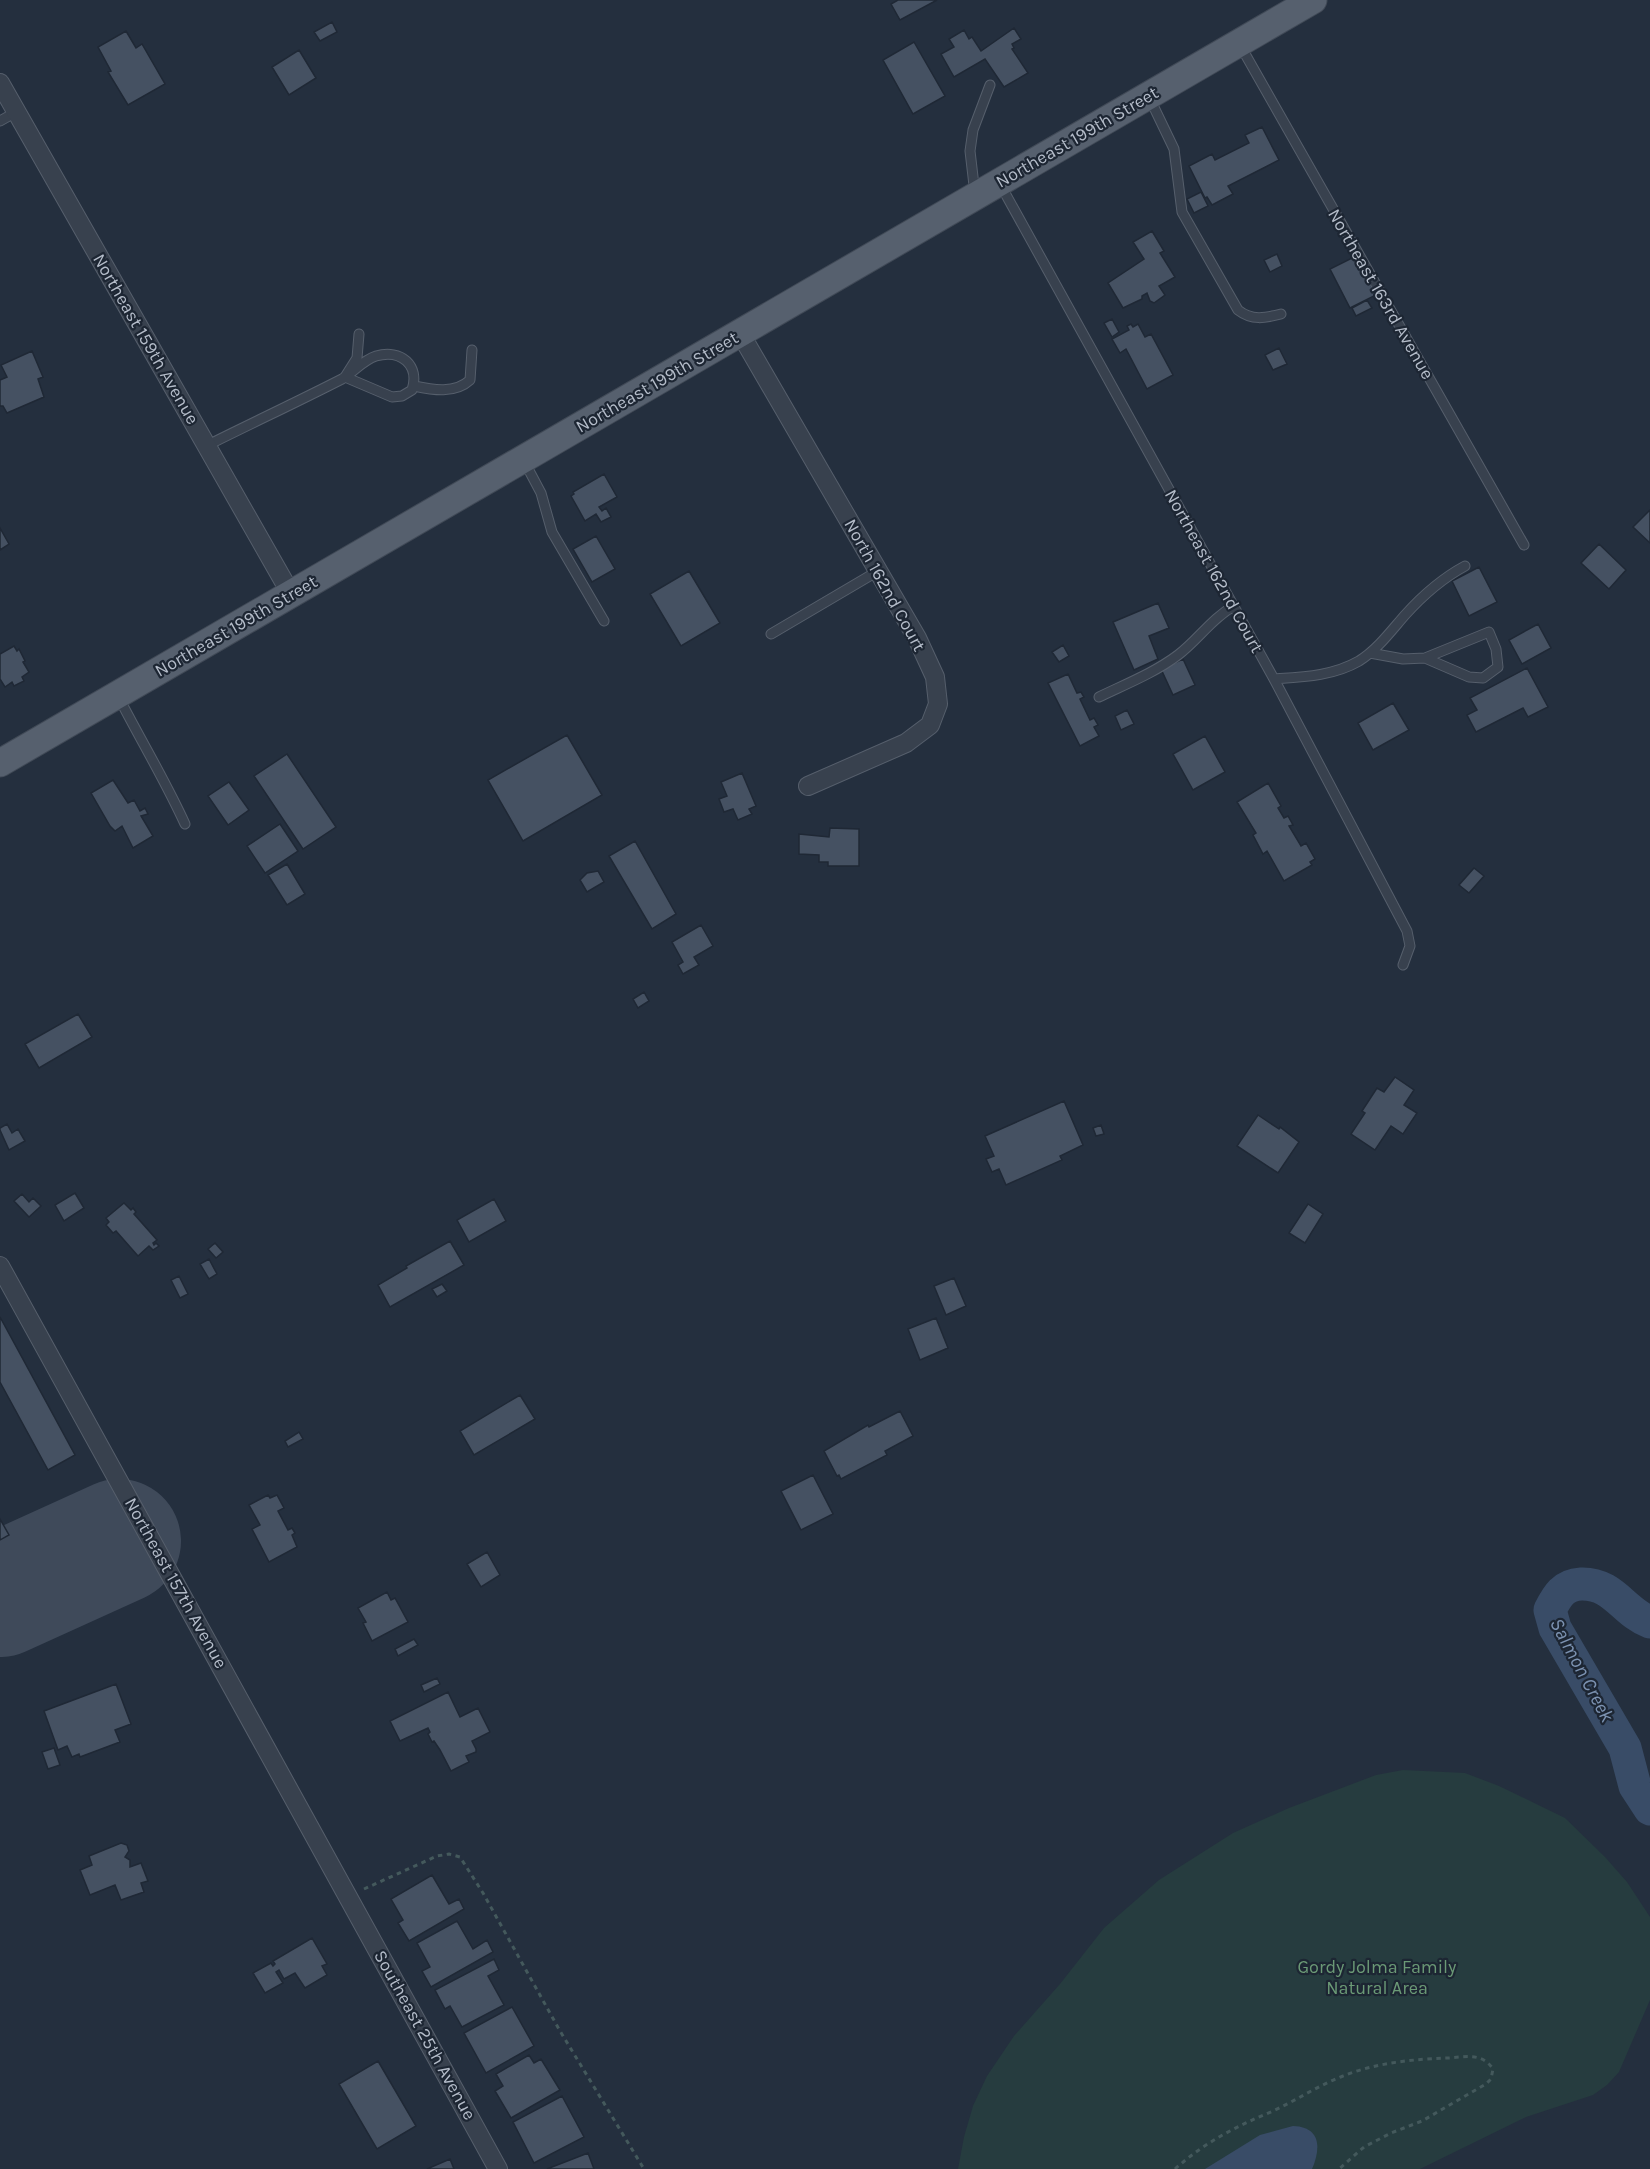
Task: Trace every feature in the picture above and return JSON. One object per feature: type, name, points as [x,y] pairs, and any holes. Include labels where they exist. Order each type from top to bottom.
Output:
[{"type":"main road","name":"Northeast 199th Street","points":[[0,763],[1313,0]]},
{"type":"street","name":"Northeast 159th Avenue","points":[[0,83],[291,594]]},
{"type":"street","name":"North 162nd Court","points":[[740,333],[917,638],[935,677],[938,704],[930,725],[906,743],[808,786]]},
{"type":"street","name":"Northeast 157th Avenue","points":[[0,1266],[351,1901]]},
{"type":"street","name":"Southeast 25th Avenue","points":[[351,1901],[498,2169]]},
{"type":"lane","name":"Northeast 163rd Avenue","points":[[1239,43],[1524,544]]},
{"type":"lane","points":[[975,196],[971,140],[980,107],[990,85]]},
{"type":"lane","points":[[1148,95],[1174,149],[1182,212],[1238,310],[1247,316],[1262,319],[1281,314]]},
{"type":"lane","points":[[0,121],[16,112]]},
{"type":"lane","name":"Northeast 162nd Court","points":[[999,182],[1274,679],[1407,931],[1410,946],[1403,965]]},
{"type":"lane","points":[[345,377],[357,358],[359,334]]},
{"type":"lane","points":[[414,386],[436,390],[463,387],[470,380],[472,350]]},
{"type":"lane","points":[[207,446],[345,377],[375,357],[387,354],[399,356],[414,370],[416,380],[412,390],[402,396],[392,397],[345,377]]},
{"type":"lane","points":[[523,459],[541,494],[552,532],[604,621]]},
{"type":"lane","points":[[1274,679],[1318,676],[1359,661],[1428,591],[1465,566]]},
{"type":"lane","points":[[771,634],[878,571]]},
{"type":"lane","points":[[1099,697],[1164,665],[1195,642],[1217,617],[1234,606]]},
{"type":"lane","points":[[1370,652],[1403,659],[1425,658],[1489,632],[1496,649],[1498,667],[1483,678],[1469,677],[1425,658]]},
{"type":"lane","points":[[117,695],[167,785],[185,824]]},
{"type":"path","points":[[351,1901],[366,1888],[437,1856],[449,1854],[460,1857],[483,1893],[560,2031],[644,2169]]},
{"type":"path","points":[[1175,2169],[1201,2147],[1232,2129],[1343,2076],[1385,2064],[1442,2058],[1478,2056],[1490,2064],[1493,2069],[1486,2084],[1422,2121],[1364,2147],[1339,2169]]},
{"type":"green space","name":"Gordy Jolma Family Natural Area","points":[[1403,1770],[1465,1773],[1499,1786],[1565,1818],[1627,1882],[1650,1917],[1650,2000],[1619,2072],[1607,2085],[1593,2095],[1526,2117],[1420,2169],[958,2169],[973,2106],[987,2076],[1014,2036],[1060,1984],[1104,1928],[1159,1880],[1233,1833],[1289,1808],[1376,1775]]},
{"type":"water","points":[[1293,2126],[1309,2130],[1314,2135],[1317,2154],[1312,2169],[1205,2169],[1260,2135]]},
{"type":"building","points":[[898,0],[937,0],[900,20],[891,4]]},
{"type":"building","points":[[332,22],[337,32],[320,41],[314,32]]},
{"type":"building","points":[[1014,28],[1021,39],[1012,44],[1014,48],[1012,49],[1028,73],[1004,87],[985,59],[954,77],[941,54],[954,47],[949,39],[964,30],[969,39],[972,37],[981,51]]},
{"type":"building","points":[[126,31],[136,48],[142,44],[165,84],[128,105],[108,72],[111,71],[98,47]]},
{"type":"building","points":[[914,42],[945,96],[913,114],[883,60]]},
{"type":"building","points":[[299,50],[316,78],[289,95],[272,67]]},
{"type":"building","points":[[1262,127],[1279,160],[1228,186],[1233,194],[1212,205],[1207,197],[1205,198],[1189,166],[1212,154],[1215,160],[1249,143],[1245,135]]},
{"type":"building","points":[[1201,192],[1208,206],[1194,213],[1187,199]]},
{"type":"building","points":[[1152,231],[1164,251],[1160,253],[1175,277],[1159,286],[1165,295],[1154,303],[1150,301],[1147,293],[1142,296],[1142,299],[1123,308],[1108,283],[1144,259],[1133,242]]},
{"type":"building","points":[[1277,254],[1282,266],[1270,272],[1264,260]]},
{"type":"building","points":[[1356,256],[1376,295],[1350,308],[1330,269]]},
{"type":"building","points":[[1367,300],[1372,308],[1356,316],[1352,308]]},
{"type":"building","points":[[1112,319],[1119,332],[1112,337],[1104,323]]},
{"type":"building","points":[[1131,324],[1133,327],[1138,324],[1145,337],[1151,334],[1173,375],[1147,389],[1126,349],[1120,353],[1112,339],[1129,330],[1127,326]]},
{"type":"building","points":[[1279,348],[1287,364],[1273,370],[1265,355]]},
{"type":"building","points":[[32,351],[43,377],[38,379],[44,397],[7,413],[3,406],[0,406],[0,380],[7,377],[1,365]]},
{"type":"building","points":[[604,474],[617,497],[599,507],[602,511],[606,508],[611,517],[601,522],[596,514],[585,521],[571,496],[573,492]]},
{"type":"building","points":[[1650,510],[1650,543],[1633,527]]},
{"type":"building","points":[[0,528],[9,544],[0,550]]},
{"type":"building","points":[[596,536],[615,569],[592,582],[573,549]]},
{"type":"building","points":[[1599,544],[1626,570],[1609,589],[1581,563]]},
{"type":"building","points":[[1479,567],[1497,602],[1469,616],[1452,581]]},
{"type":"building","points":[[689,571],[720,623],[681,646],[650,594]]},
{"type":"building","points":[[1158,603],[1169,628],[1149,636],[1158,659],[1134,670],[1113,622]]},
{"type":"building","points":[[1538,624],[1551,648],[1522,664],[1509,640]]},
{"type":"building","points":[[1063,645],[1069,656],[1059,662],[1052,652]]},
{"type":"building","points":[[14,646],[17,651],[19,649],[29,672],[22,677],[24,681],[14,686],[12,682],[5,687],[0,679],[0,654]]},
{"type":"building","points":[[1183,659],[1195,685],[1173,695],[1161,669]]},
{"type":"building","points":[[1527,668],[1548,707],[1528,717],[1523,708],[1476,732],[1467,715],[1477,710],[1470,698]]},
{"type":"building","points":[[1068,674],[1077,693],[1081,692],[1084,697],[1080,699],[1090,720],[1094,718],[1098,725],[1094,727],[1099,736],[1080,746],[1048,683]]},
{"type":"building","points":[[1393,703],[1409,730],[1373,750],[1358,723]]},
{"type":"building","points":[[1127,710],[1134,724],[1121,730],[1115,716]]},
{"type":"building","points":[[567,735],[602,795],[523,841],[488,780]]},
{"type":"building","points":[[1205,736],[1225,772],[1193,790],[1173,754]]},
{"type":"building","points":[[287,754],[336,827],[303,849],[254,776]]},
{"type":"building","points":[[742,773],[756,806],[749,809],[752,814],[738,820],[733,809],[724,812],[719,799],[727,796],[721,782]]},
{"type":"building","points":[[113,780],[128,803],[134,800],[140,811],[145,808],[148,814],[141,816],[153,836],[133,848],[122,826],[115,831],[110,826],[91,793]]},
{"type":"building","points":[[229,782],[249,810],[228,825],[208,796]]},
{"type":"building","points":[[1268,783],[1281,806],[1278,808],[1284,818],[1288,816],[1293,825],[1289,826],[1301,846],[1306,843],[1315,859],[1310,862],[1312,865],[1284,881],[1267,851],[1263,854],[1253,835],[1256,833],[1237,802]]},
{"type":"building","points":[[280,824],[298,851],[265,873],[247,846]]},
{"type":"building","points":[[830,828],[859,829],[859,866],[828,866],[828,862],[819,862],[819,855],[799,854],[799,834],[829,837]]},
{"type":"building","points":[[635,841],[676,914],[652,929],[609,856]]},
{"type":"building","points":[[287,864],[305,894],[287,905],[268,875]]},
{"type":"building","points":[[1474,868],[1484,876],[1469,893],[1459,885]]},
{"type":"building","points":[[598,871],[604,882],[587,892],[580,880],[587,873]]},
{"type":"building","points":[[701,925],[713,946],[694,957],[699,965],[683,974],[678,965],[683,962],[672,942]]},
{"type":"building","points":[[644,992],[649,1001],[638,1008],[633,999]]},
{"type":"building","points":[[78,1014],[92,1037],[39,1068],[25,1044]]},
{"type":"building","points":[[1395,1077],[1414,1090],[1404,1105],[1417,1113],[1403,1134],[1391,1126],[1375,1150],[1351,1134],[1365,1113],[1362,1111],[1377,1088],[1384,1092]]},
{"type":"building","points":[[1064,1101],[1083,1145],[1060,1156],[1062,1160],[1006,1185],[999,1169],[992,1172],[986,1159],[994,1156],[985,1136]]},
{"type":"building","points":[[1258,1115],[1279,1129],[1280,1127],[1299,1142],[1278,1173],[1237,1146]]},
{"type":"building","points":[[7,1124],[12,1133],[18,1129],[25,1141],[9,1150],[0,1130]]},
{"type":"building","points":[[1101,1125],[1104,1134],[1096,1136],[1093,1128]]},
{"type":"building","points":[[75,1193],[84,1208],[64,1221],[55,1205]]},
{"type":"building","points":[[22,1194],[29,1202],[33,1198],[41,1206],[29,1217],[14,1201]]},
{"type":"building","points":[[494,1199],[506,1221],[469,1242],[457,1220]]},
{"type":"building","points":[[124,1203],[131,1210],[133,1208],[136,1212],[134,1214],[157,1240],[153,1243],[154,1245],[156,1243],[159,1246],[153,1250],[149,1246],[138,1256],[116,1231],[113,1233],[106,1225],[109,1222],[106,1218]]},
{"type":"building","points":[[1308,1204],[1323,1214],[1305,1243],[1289,1233]]},
{"type":"building","points":[[450,1241],[464,1265],[390,1307],[378,1285]]},
{"type":"building","points":[[215,1243],[223,1252],[216,1258],[208,1249]]},
{"type":"building","points":[[209,1259],[217,1274],[209,1279],[200,1264]]},
{"type":"building","points":[[179,1276],[188,1294],[180,1298],[171,1280]]},
{"type":"building","points":[[954,1278],[966,1306],[946,1315],[934,1286]]},
{"type":"building","points":[[442,1284],[447,1291],[437,1297],[432,1289]]},
{"type":"building","points":[[0,1317],[75,1455],[48,1470],[0,1382]]},
{"type":"building","points":[[936,1318],[948,1348],[920,1360],[908,1329]]},
{"type":"building","points":[[520,1395],[535,1419],[474,1455],[460,1431]]},
{"type":"building","points":[[900,1411],[913,1436],[885,1451],[887,1455],[841,1479],[839,1475],[837,1476],[824,1451],[868,1425],[869,1427]]},
{"type":"building","points":[[299,1432],[303,1439],[288,1447],[285,1441]]},
{"type":"building","points":[[813,1475],[833,1514],[801,1530],[781,1491]]},
{"type":"building","points":[[268,1495],[270,1498],[277,1495],[284,1508],[278,1511],[288,1530],[292,1528],[295,1533],[292,1535],[297,1547],[269,1562],[252,1529],[260,1525],[249,1505]]},
{"type":"building","points":[[0,1519],[9,1535],[0,1540]]},
{"type":"building","points":[[487,1552],[500,1575],[481,1587],[467,1564]]},
{"type":"building","points":[[387,1592],[391,1600],[395,1598],[408,1622],[372,1641],[363,1623],[366,1622],[358,1608]]},
{"type":"building","points":[[414,1639],[418,1645],[398,1656],[395,1649]]},
{"type":"building","points":[[437,1678],[440,1684],[424,1692],[421,1685]]},
{"type":"building","points":[[116,1684],[131,1724],[115,1730],[120,1742],[80,1757],[79,1754],[72,1757],[67,1746],[58,1750],[44,1711]]},
{"type":"building","points":[[448,1692],[460,1717],[478,1708],[490,1732],[472,1741],[476,1752],[466,1756],[469,1762],[451,1771],[440,1750],[434,1741],[432,1742],[428,1728],[400,1741],[390,1721]]},
{"type":"building","points":[[54,1748],[60,1765],[48,1769],[42,1752]]},
{"type":"building","points":[[121,1843],[127,1845],[129,1851],[125,1857],[130,1860],[130,1867],[141,1863],[148,1881],[141,1883],[144,1892],[121,1900],[115,1885],[90,1895],[80,1870],[92,1865],[89,1856]]},
{"type":"building","points":[[432,1875],[449,1904],[459,1899],[464,1909],[409,1941],[398,1923],[403,1920],[391,1899]]},
{"type":"building","points":[[457,1921],[473,1949],[487,1940],[493,1952],[431,1987],[422,1971],[430,1967],[417,1943]]},
{"type":"building","points":[[312,1938],[327,1964],[322,1966],[327,1975],[305,1988],[295,1973],[284,1979],[279,1970],[276,1972],[283,1983],[265,1993],[253,1973],[271,1963],[273,1966],[275,1964],[273,1961]]},
{"type":"building","points":[[494,1959],[499,1970],[488,1976],[504,2005],[462,2027],[450,2006],[445,2009],[435,1990]]},
{"type":"building","points":[[512,2007],[534,2046],[486,2073],[464,2033]]},
{"type":"building","points":[[529,2055],[534,2063],[541,2059],[560,2090],[511,2118],[495,2091],[503,2086],[496,2074]]},
{"type":"building","points":[[378,2061],[416,2126],[377,2149],[339,2084]]},
{"type":"building","points":[[562,2096],[584,2137],[534,2163],[513,2122]]},
{"type":"building","points":[[588,2153],[594,2169],[547,2169]]},
{"type":"building","points":[[450,2159],[454,2169],[427,2169]]},
{"type":"waterway","name":"Salmon Creek","points":[[1650,1622],[1632,1612],[1610,1593],[1592,1585],[1581,1584],[1565,1589],[1550,1610],[1555,1628],[1625,1748],[1635,1786],[1650,1809]]},
{"type":"runway","points":[[0,1595],[119,1541]]}]
